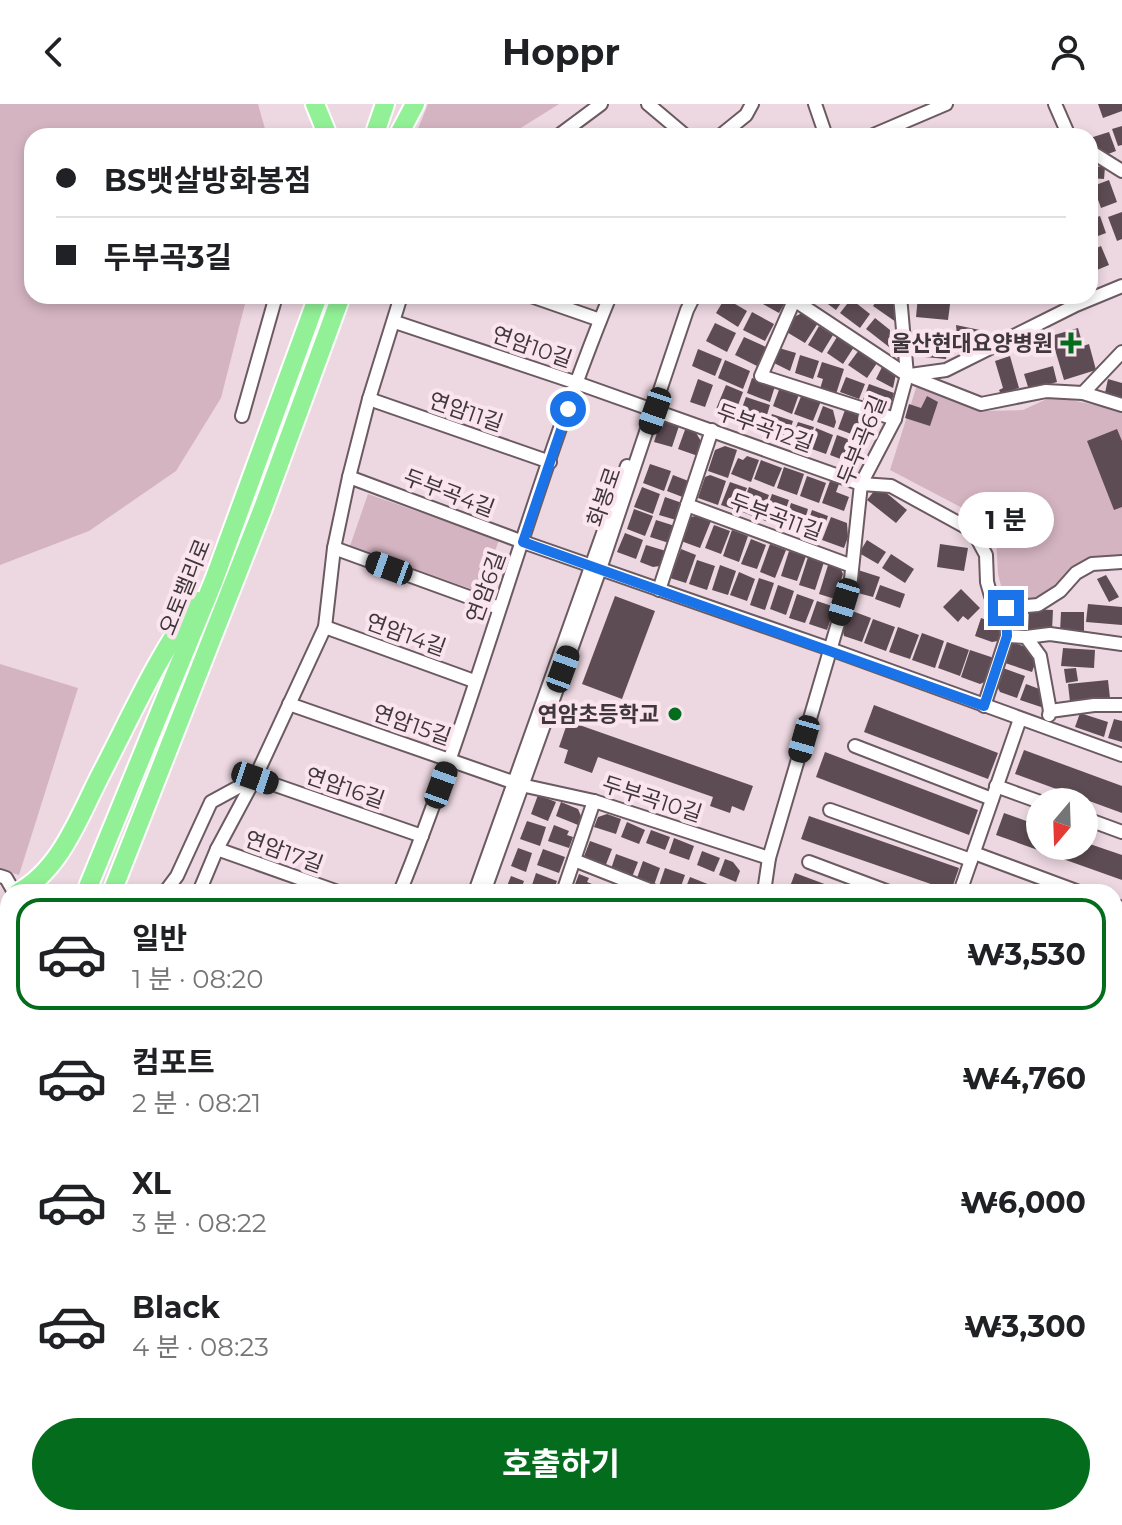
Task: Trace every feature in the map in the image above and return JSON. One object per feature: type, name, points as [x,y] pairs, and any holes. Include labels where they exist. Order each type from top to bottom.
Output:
[{"type":"highway","points":[[315,104],[325,128]]},
{"type":"highway","points":[[377,128],[385,104]]},
{"type":"highway","points":[[401,128],[409,104]]},
{"type":"highway","points":[[402,128],[415,104]]},
{"type":"highway","name":"오토밸리로","points":[[89,884],[214,580],[315,304]]},
{"type":"highway","name":"오토밸리로","points":[[115,884],[263,508],[338,304]]},
{"type":"highway","points":[[29,884],[37,879],[61,850],[172,638],[214,580]]},
{"type":"street","points":[[571,128],[601,104]]},
{"type":"street","points":[[648,104],[676,128]]},
{"type":"street","points":[[729,128],[749,109],[763,104]]},
{"type":"street","points":[[815,104],[823,128]]},
{"type":"street","points":[[890,128],[946,104]]},
{"type":"street","points":[[1055,104],[1066,128]]},
{"type":"street","points":[[1098,156],[1122,171]]},
{"type":"street","points":[[1098,296],[1122,286]]},
{"type":"street","points":[[242,416],[274,304]]},
{"type":"street","points":[[202,884],[325,627],[334,548],[349,477],[369,399],[399,304]]},
{"type":"street","points":[[554,304],[600,320]]},
{"type":"street","name":"연암6길","points":[[403,884],[450,759],[499,608],[607,304]]},
{"type":"street","points":[[478,884],[690,304]]},
{"type":"street","points":[[790,304],[761,376],[895,419]]},
{"type":"street","points":[[803,304],[907,375],[981,404],[1046,391],[1083,393],[1122,405]]},
{"type":"street","points":[[901,304],[907,375]]},
{"type":"street","points":[[907,375],[946,370],[1078,304]]},
{"type":"street","name":"연암10길","points":[[395,322],[652,410]]},
{"type":"street","points":[[1083,393],[1122,352]]},
{"type":"street","name":"두부곡6길","points":[[765,884],[769,858],[851,579],[861,484],[895,419],[907,375]]},
{"type":"street","name":"연암11길","points":[[369,399],[550,462]]},
{"type":"street","name":"두부곡12길","points":[[652,410],[861,484],[891,486],[973,531],[986,555],[991,596],[1006,608]]},
{"type":"street","points":[[659,590],[712,430]]},
{"type":"street","name":"두부곡4길","points":[[349,477],[1122,755]]},
{"type":"street","name":"두부곡11길","points":[[687,505],[852,566]]},
{"type":"street","points":[[334,548],[499,608]]},
{"type":"street","points":[[984,706],[1007,636],[1006,608],[1038,605],[1060,591],[1076,573],[1092,564],[1122,562]]},
{"type":"street","name":"연암14길","points":[[325,627],[474,681]]},
{"type":"street","points":[[1007,636],[1050,634],[1122,644]]},
{"type":"street","points":[[1026,637],[1040,656],[1050,711],[1044,728]]},
{"type":"street","name":"연암15길","points":[[289,704],[517,784]]},
{"type":"street","points":[[1050,711],[1122,705]]},
{"type":"street","points":[[963,884],[1020,719]]},
{"type":"street","points":[[855,746],[994,792],[1026,799]]},
{"type":"street","points":[[171,884],[211,802],[255,778]]},
{"type":"street","name":"연암16길","points":[[255,778],[422,836]]},
{"type":"street","points":[[486,884],[517,784]]},
{"type":"street","name":"두부곡10길","points":[[517,784],[594,801],[769,858]]},
{"type":"street","points":[[566,884],[594,801]]},
{"type":"street","points":[[830,810],[1055,884]]},
{"type":"street","points":[[1098,823],[1122,832]]},
{"type":"street","name":"연암17길","points":[[217,849],[315,884]]},
{"type":"street","points":[[574,860],[635,884]]},
{"type":"street","points":[[809,862],[868,884]]},
{"type":"shaded area","points":[[0,104],[258,104],[265,128],[24,128],[24,304],[245,304],[221,398],[176,471],[89,531],[0,565]]},
{"type":"shaded area","points":[[428,104],[559,104],[521,128],[418,128]]},
{"type":"shaded area","points":[[917,385],[984,411],[1023,410],[1053,396],[1122,411],[1122,555],[1090,557],[1046,595],[1024,603],[1002,590],[996,537],[972,513],[890,470]]},
{"type":"shaded area","points":[[368,494],[499,540],[480,592],[350,546]]},
{"type":"shaded area","points":[[0,664],[78,688],[19,875],[0,869]]},
{"type":"building","points":[[1098,104],[1122,104],[1122,111],[1103,118]]},
{"type":"building","points":[[1122,126],[1122,145],[1118,146],[1112,129]]},
{"type":"building","points":[[1109,132],[1116,151],[1103,156],[1098,154],[1098,135]]},
{"type":"building","points":[[1098,167],[1105,167],[1104,179],[1098,179]]},
{"type":"building","points":[[1109,180],[1117,202],[1101,208],[1098,184]]},
{"type":"building","points":[[1122,212],[1122,239],[1117,241],[1108,217]]},
{"type":"building","points":[[1098,217],[1106,233],[1098,236]]},
{"type":"building","points":[[1101,246],[1109,265],[1098,270],[1098,247]]},
{"type":"building","points":[[721,304],[735,304],[747,311],[738,327],[716,313]]},
{"type":"building","points":[[763,304],[784,304],[779,313]]},
{"type":"building","points":[[847,304],[857,304],[870,314],[860,328],[840,313]]},
{"type":"building","points":[[897,304],[896,322],[873,306]]},
{"type":"building","points":[[917,304],[950,304],[948,320],[916,317]]},
{"type":"building","points":[[752,312],[774,324],[765,341],[743,330]]},
{"type":"building","points":[[802,313],[818,323],[805,343],[785,331],[794,317]]},
{"type":"building","points":[[875,318],[890,330],[889,347],[866,329]]},
{"type":"building","points":[[715,323],[736,333],[727,352],[706,341]]},
{"type":"building","points":[[956,325],[980,330],[978,341],[958,347]]},
{"type":"building","points":[[819,326],[833,335],[822,353],[808,345]]},
{"type":"building","points":[[1078,328],[1083,346],[1089,344],[1096,370],[1064,380],[1051,336]]},
{"type":"building","points":[[917,333],[948,336],[946,359],[914,356]]},
{"type":"building","points":[[744,337],[766,347],[757,366],[735,355]]},
{"type":"building","points":[[837,337],[854,347],[843,364],[827,353]]},
{"type":"building","points":[[779,348],[796,353],[790,371],[774,363]]},
{"type":"building","points":[[698,349],[722,359],[715,376],[692,366]]},
{"type":"building","points":[[859,350],[877,363],[867,378],[848,365]]},
{"type":"building","points":[[800,355],[819,361],[813,379],[795,373]]},
{"type":"building","points":[[1010,356],[1019,388],[1001,394],[999,390],[1003,388],[995,361]]},
{"type":"building","points":[[725,360],[750,371],[743,389],[718,378]]},
{"type":"building","points":[[822,362],[844,369],[836,394],[820,389],[823,379],[817,377]]},
{"type":"building","points":[[1053,366],[1057,382],[1029,390],[1024,374]]},
{"type":"building","points":[[882,367],[896,374],[893,388],[876,379]]},
{"type":"building","points":[[846,377],[865,384],[859,399],[840,392]]},
{"type":"building","points":[[752,378],[775,386],[770,402],[747,393]]},
{"type":"building","points":[[698,379],[713,385],[705,407],[690,402]]},
{"type":"building","points":[[1108,379],[1122,383],[1122,398],[1105,393]]},
{"type":"building","points":[[869,384],[894,393],[891,404],[885,408],[863,400]]},
{"type":"building","points":[[726,385],[743,392],[734,416],[716,409]]},
{"type":"building","points":[[780,387],[799,394],[792,414],[773,406]]},
{"type":"building","points":[[802,394],[821,401],[813,421],[794,414]]},
{"type":"building","points":[[927,396],[938,402],[930,426],[905,418],[909,404],[921,408]]},
{"type":"building","points":[[746,397],[770,405],[763,428],[738,419]]},
{"type":"building","points":[[823,406],[833,410],[834,428],[817,422]]},
{"type":"building","points":[[845,410],[860,416],[864,423],[859,437],[838,429]]},
{"type":"building","points":[[772,414],[793,421],[787,438],[766,431]]},
{"type":"building","points":[[662,418],[680,423],[672,447],[654,442]]},
{"type":"building","points":[[798,422],[814,427],[806,448],[790,443]]},
{"type":"building","points":[[686,427],[695,431],[702,443],[698,456],[678,449]]},
{"type":"building","points":[[816,428],[833,435],[826,454],[809,448]]},
{"type":"building","points":[[1117,429],[1122,441],[1122,507],[1114,510],[1087,441]]},
{"type":"building","points":[[837,435],[858,443],[851,463],[830,455]]},
{"type":"building","points":[[725,446],[737,450],[728,478],[708,471],[715,450]]},
{"type":"building","points":[[747,456],[759,460],[751,482],[731,474],[738,458],[743,460]]},
{"type":"building","points":[[761,460],[782,468],[774,487],[754,479]]},
{"type":"building","points":[[650,464],[671,471],[664,491],[643,483]]},
{"type":"building","points":[[784,467],[804,474],[797,495],[777,488]]},
{"type":"building","points":[[673,475],[691,482],[685,498],[667,491]]},
{"type":"building","points":[[710,475],[726,481],[718,505],[698,498],[705,477]]},
{"type":"building","points":[[807,476],[826,483],[819,503],[800,496]]},
{"type":"building","points":[[830,481],[839,484],[836,492],[849,497],[844,511],[822,503]]},
{"type":"building","points":[[730,482],[747,488],[738,511],[721,505]]},
{"type":"building","points":[[878,486],[907,510],[896,523],[867,500]]},
{"type":"building","points":[[642,487],[660,494],[653,514],[634,507]]},
{"type":"building","points":[[749,487],[769,495],[760,519],[740,511]]},
{"type":"building","points":[[772,494],[789,500],[780,526],[763,520]]},
{"type":"building","points":[[665,497],[682,503],[676,520],[659,515]]},
{"type":"building","points":[[791,503],[808,509],[801,533],[784,527]]},
{"type":"building","points":[[634,509],[653,516],[645,536],[627,529]]},
{"type":"building","points":[[812,510],[828,516],[820,539],[804,534]]},
{"type":"building","points":[[690,517],[711,521],[700,548],[681,541]]},
{"type":"building","points":[[831,517],[847,523],[848,537],[844,548],[822,540]]},
{"type":"building","points":[[656,520],[675,526],[669,543],[650,537]]},
{"type":"building","points":[[714,525],[730,531],[721,554],[705,548]]},
{"type":"building","points":[[732,530],[748,536],[739,562],[723,556]]},
{"type":"building","points":[[625,533],[643,540],[636,559],[617,552]]},
{"type":"building","points":[[751,539],[766,545],[757,569],[741,564]]},
{"type":"building","points":[[867,540],[886,552],[878,564],[859,553]]},
{"type":"building","points":[[770,544],[786,550],[775,578],[760,572]]},
{"type":"building","points":[[940,544],[968,548],[964,571],[937,567]]},
{"type":"building","points":[[646,545],[666,551],[660,566],[640,562]]},
{"type":"building","points":[[681,549],[696,555],[686,583],[670,578]]},
{"type":"building","points":[[789,551],[806,556],[797,581],[781,576]]},
{"type":"building","points":[[891,554],[914,569],[905,583],[882,568]]},
{"type":"building","points":[[808,557],[824,562],[815,590],[799,585]]},
{"type":"building","points":[[697,560],[715,566],[707,590],[689,584]]},
{"type":"building","points":[[829,562],[839,565],[843,574],[835,599],[819,594]]},
{"type":"building","points":[[720,565],[736,571],[728,595],[712,590]]},
{"type":"building","points":[[858,570],[880,577],[873,597],[858,593],[854,584]]},
{"type":"building","points":[[739,572],[755,579],[747,601],[730,595]]},
{"type":"building","points":[[1106,575],[1119,597],[1109,602],[1097,579]]},
{"type":"building","points":[[759,578],[774,583],[765,610],[750,605]]},
{"type":"building","points":[[778,585],[794,591],[786,615],[770,609]]},
{"type":"building","points":[[880,585],[905,594],[900,608],[875,599]]},
{"type":"building","points":[[961,589],[980,608],[968,620],[963,616],[958,622],[943,607]]},
{"type":"building","points":[[797,594],[814,600],[805,623],[789,618]]},
{"type":"building","points":[[615,596],[655,611],[622,699],[582,684]]},
{"type":"building","points":[[817,601],[835,607],[827,630],[809,624]]},
{"type":"building","points":[[1088,604],[1122,607],[1122,625],[1086,622]]},
{"type":"building","points":[[847,609],[871,618],[862,642],[844,636],[841,624]]},
{"type":"building","points":[[1029,609],[1053,610],[1052,631],[1028,630]]},
{"type":"building","points":[[1061,612],[1084,612],[1084,632],[1060,632]]},
{"type":"building","points":[[981,618],[1004,626],[998,641],[975,636]]},
{"type":"building","points":[[873,619],[895,627],[886,651],[864,643]]},
{"type":"building","points":[[898,627],[919,635],[910,659],[889,652]]},
{"type":"building","points":[[922,633],[944,641],[935,668],[912,660]]},
{"type":"building","points":[[947,642],[969,650],[960,676],[938,668]]},
{"type":"building","points":[[1012,642],[1023,646],[1036,661],[1032,672],[1005,663]]},
{"type":"building","points":[[1063,648],[1095,650],[1094,668],[1061,666]]},
{"type":"building","points":[[970,650],[994,658],[987,681],[980,684],[961,677]]},
{"type":"building","points":[[1003,668],[1025,676],[1017,698],[1000,692],[997,686]]},
{"type":"building","points":[[1076,668],[1078,681],[1066,683],[1064,669]]},
{"type":"building","points":[[1108,680],[1110,698],[1070,702],[1068,684]]},
{"type":"building","points":[[1026,684],[1042,690],[1044,708],[1020,700]]},
{"type":"building","points":[[874,705],[998,753],[988,779],[864,732]]},
{"type":"building","points":[[1080,713],[1108,722],[1104,737],[1075,727]]},
{"type":"building","points":[[1114,719],[1122,721],[1122,742],[1108,738]]},
{"type":"building","points":[[568,721],[753,786],[744,811],[732,806],[730,813],[710,806],[713,797],[598,757],[592,773],[564,763],[568,750],[559,747]]},
{"type":"building","points":[[1024,750],[1122,786],[1122,813],[1098,804],[1098,788],[1053,788],[1015,774]]},
{"type":"building","points":[[825,752],[978,810],[969,835],[816,777]]},
{"type":"building","points":[[538,795],[556,802],[548,821],[531,814]]},
{"type":"building","points":[[561,802],[578,809],[581,816],[578,825],[556,816]]},
{"type":"building","points":[[1004,813],[1026,821],[1026,846],[996,835]]},
{"type":"building","points":[[607,814],[621,819],[616,834],[594,827],[598,817]]},
{"type":"building","points":[[809,816],[959,868],[953,884],[931,884],[801,839]]},
{"type":"building","points":[[527,821],[546,827],[540,846],[520,839]]},
{"type":"building","points":[[627,822],[645,830],[639,844],[621,837]]},
{"type":"building","points":[[554,825],[569,831],[567,835],[573,837],[569,848],[548,841]]},
{"type":"building","points":[[651,830],[670,837],[665,850],[646,843]]},
{"type":"building","points":[[674,838],[694,846],[689,860],[669,853]]},
{"type":"building","points":[[590,841],[612,849],[605,867],[583,859]]},
{"type":"building","points":[[1098,847],[1122,855],[1122,880],[1066,860],[1098,860]]},
{"type":"building","points":[[518,848],[532,853],[526,872],[511,866]]},
{"type":"building","points":[[543,849],[565,857],[559,873],[537,865]]},
{"type":"building","points":[[702,851],[720,858],[714,872],[697,865]]},
{"type":"building","points":[[616,854],[638,862],[632,877],[611,869]]},
{"type":"building","points":[[725,859],[733,862],[740,871],[736,882],[719,875]]},
{"type":"building","points":[[643,861],[660,868],[654,884],[637,878]]},
{"type":"building","points":[[665,868],[685,875],[682,884],[660,884]]},
{"type":"building","points":[[536,873],[557,881],[556,884],[532,884]]},
{"type":"building","points":[[795,873],[825,884],[791,884]]},
{"type":"building","points":[[579,874],[589,878],[587,882],[592,884],[575,884]]},
{"type":"building","points":[[511,876],[524,881],[523,884],[508,884]]},
{"type":"building","points":[[690,877],[708,884],[687,884]]},
{"type":"place","name":"울산현대요양병원","points":[[1071,343]]},
{"type":"place","name":"연암초등학교","points":[[675,714]]},
{"type":"route","points":[[568,409],[523,542],[984,706],[1007,636],[1006,608]]}]
